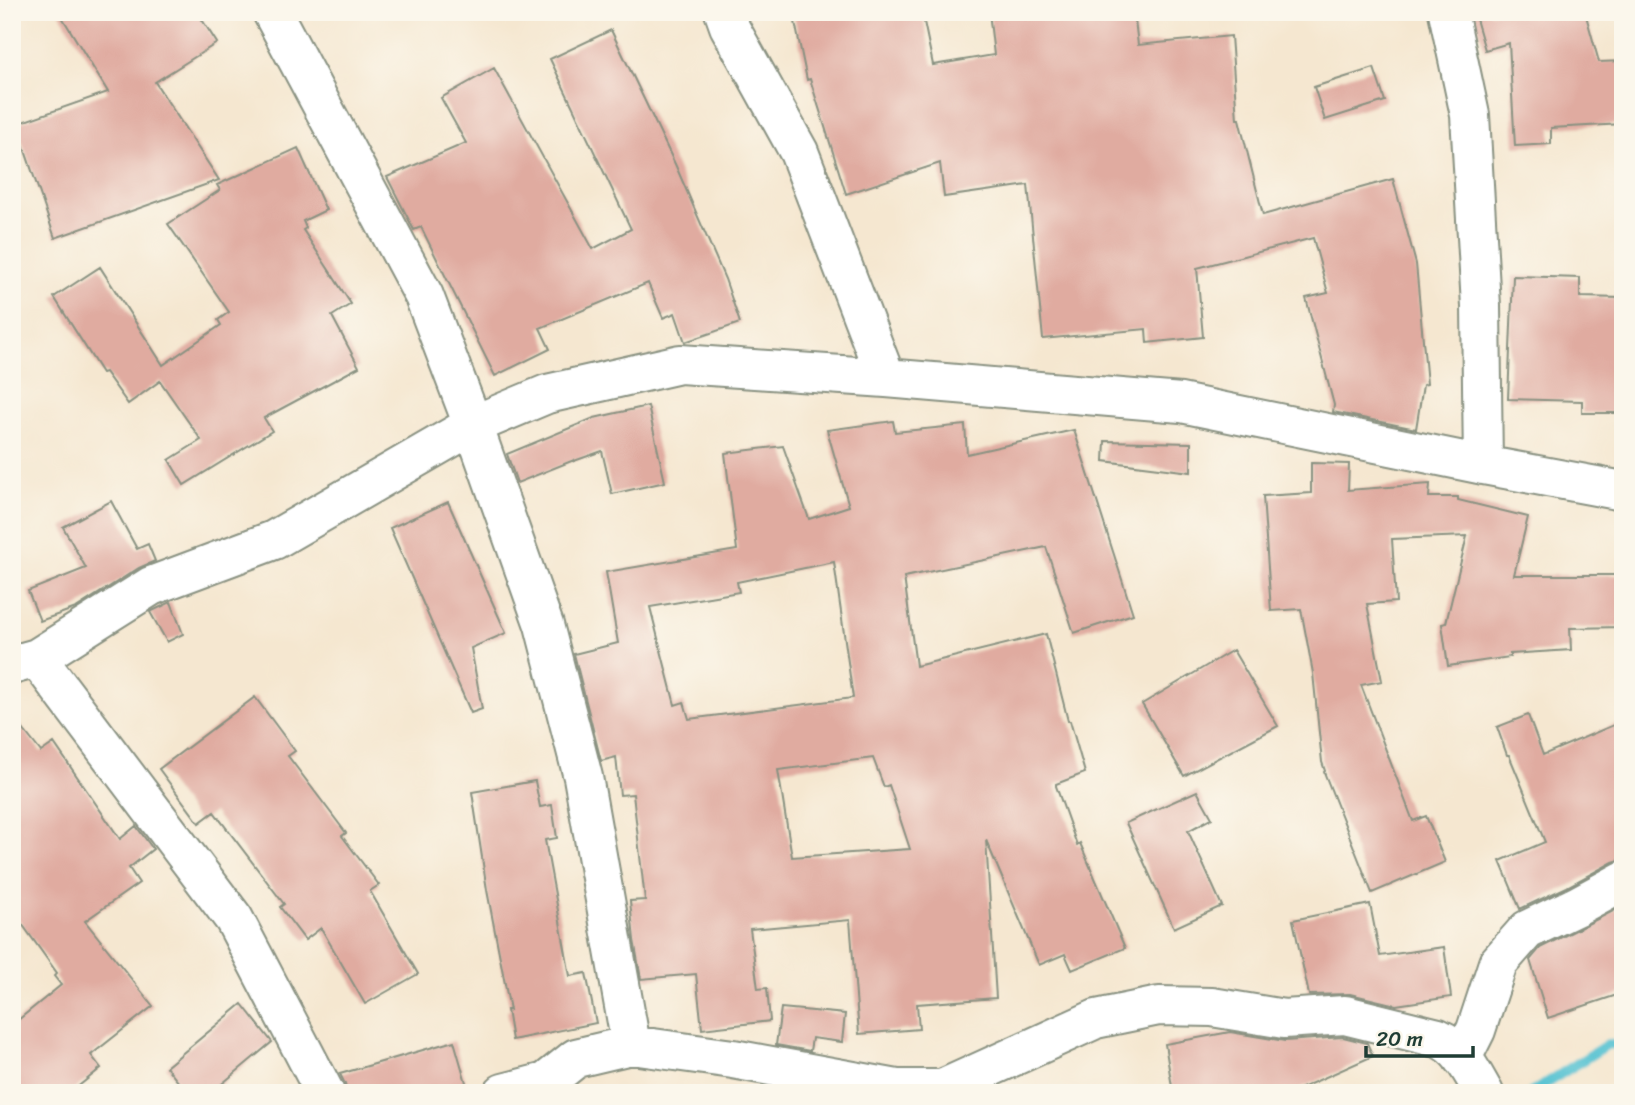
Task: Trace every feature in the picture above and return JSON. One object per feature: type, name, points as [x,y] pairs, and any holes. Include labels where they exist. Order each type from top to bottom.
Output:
[{"type":"street","points":[[272,12],[424,296],[544,625],[583,777],[631,1045]]},
{"type":"street","points":[[724,12],[729,26],[799,152],[886,378]]},
{"type":"street","points":[[1448,12],[1470,115],[1481,306],[1483,465]]},
{"type":"street","points":[[325,1093],[234,919],[25,662],[150,586],[274,540],[473,425],[547,394],[680,364],[1181,403],[1623,491]]},
{"type":"street","points":[[1462,1058],[1476,1030],[1498,963],[1527,930],[1623,881]]},
{"type":"street","points":[[503,1093],[546,1082],[576,1058],[631,1045],[746,1061],[897,1088],[942,1089],[1096,1019],[1159,1006],[1212,1007],[1284,1019],[1345,1015],[1438,1038],[1448,1042],[1462,1058],[1484,1093]]},
{"type":"building","points":[[59,12],[197,12],[217,43],[155,82],[219,180],[55,238],[16,124],[108,92]]},
{"type":"building","points":[[793,12],[922,12],[933,65],[994,55],[989,12],[1134,12],[1138,45],[1231,36],[1237,119],[1263,215],[1393,179],[1416,264],[1427,384],[1423,385],[1416,429],[1333,412],[1334,405],[1306,298],[1328,293],[1313,238],[1197,268],[1203,337],[1147,343],[1146,329],[1043,339],[1028,185],[944,197],[940,163],[846,194],[810,79],[807,80]]},
{"type":"building","points":[[1474,12],[1585,12],[1599,62],[1623,61],[1623,124],[1551,128],[1551,144],[1515,146],[1509,43],[1485,50]]},
{"type":"building","points":[[611,30],[675,164],[725,279],[740,323],[685,342],[675,313],[663,318],[648,283],[540,328],[550,349],[495,376],[421,227],[414,230],[387,177],[466,143],[441,98],[494,68],[593,249],[631,229],[550,59]]},
{"type":"building","points":[[1374,68],[1385,101],[1325,120],[1314,87]]},
{"type":"building","points":[[298,148],[326,210],[303,221],[306,228],[303,230],[351,304],[332,316],[359,367],[264,418],[272,431],[184,485],[169,460],[201,440],[160,381],[128,404],[105,372],[102,373],[54,297],[100,267],[163,365],[221,325],[218,320],[229,312],[168,224],[220,190],[217,185]]},
{"type":"building","points":[[1513,276],[1580,278],[1580,297],[1623,298],[1623,413],[1582,413],[1582,401],[1508,399]]},
{"type":"building","points":[[648,406],[665,482],[612,494],[602,451],[517,483],[507,454],[594,418]]},
{"type":"building","points":[[893,421],[895,432],[965,425],[967,454],[1074,430],[1133,614],[1074,633],[1046,547],[904,577],[916,666],[1046,634],[1068,721],[1085,773],[1056,786],[1077,845],[1080,843],[1125,948],[1072,970],[1065,954],[1039,965],[986,840],[996,998],[917,1004],[919,1029],[859,1034],[850,920],[750,929],[758,989],[767,988],[770,1021],[702,1029],[696,974],[641,979],[630,901],[645,900],[633,794],[620,795],[616,757],[601,761],[574,654],[618,643],[606,572],[737,550],[725,453],[783,446],[809,519],[849,506],[827,430]],"holes":[[[834,562],[853,698],[689,719],[684,702],[675,705],[650,607],[739,592],[737,582]],[[873,758],[884,787],[889,785],[910,849],[792,857],[778,770]]]},
{"type":"building","points":[[1105,441],[1191,443],[1191,472],[1104,461]]},
{"type":"building","points":[[1311,463],[1349,464],[1348,490],[1430,484],[1429,497],[1458,497],[1458,500],[1528,517],[1514,575],[1623,575],[1623,627],[1570,628],[1571,650],[1510,654],[1510,657],[1448,666],[1442,624],[1446,623],[1467,536],[1392,539],[1396,602],[1367,604],[1382,681],[1361,685],[1413,821],[1426,816],[1445,862],[1372,893],[1324,772],[1313,673],[1301,609],[1271,611],[1263,496],[1311,493]]},
{"type":"building","points":[[111,501],[137,549],[148,544],[155,561],[139,568],[76,608],[40,621],[28,591],[86,568],[63,527]]},
{"type":"building","points":[[448,502],[506,633],[471,648],[482,709],[471,713],[390,528]]},
{"type":"building","points":[[171,602],[183,634],[167,642],[150,612]]},
{"type":"building","points":[[1233,650],[1278,726],[1184,776],[1142,704]]},
{"type":"building","points":[[255,697],[295,751],[288,756],[346,833],[342,836],[379,885],[370,891],[418,974],[365,1004],[321,928],[305,940],[280,907],[284,904],[214,812],[199,823],[159,769]]},
{"type":"building","points":[[12,715],[41,752],[54,743],[120,839],[136,826],[153,849],[129,868],[139,883],[85,921],[153,1006],[91,1055],[101,1068],[70,1093],[12,1093],[12,1025],[61,985],[54,976],[57,973],[12,910]]},
{"type":"building","points":[[1528,715],[1543,755],[1623,721],[1623,859],[1520,909],[1500,861],[1545,842],[1497,727]]},
{"type":"building","points":[[535,781],[540,807],[552,805],[557,838],[545,840],[570,976],[586,973],[596,1023],[512,1040],[507,1010],[510,1010],[472,792]]},
{"type":"building","points":[[1197,791],[1212,818],[1188,831],[1222,906],[1174,928],[1126,823]]},
{"type":"building","points":[[1370,904],[1380,956],[1444,947],[1451,997],[1396,1005],[1350,994],[1309,995],[1293,920]]},
{"type":"building","points":[[1623,906],[1623,993],[1548,1018],[1530,960],[1540,948]]},
{"type":"building","points":[[242,1004],[272,1042],[211,1093],[187,1093],[166,1067]]},
{"type":"building","points":[[781,1008],[845,1014],[842,1042],[812,1038],[810,1051],[776,1045]]},
{"type":"building","points":[[1230,1032],[1285,1041],[1343,1037],[1367,1043],[1373,1056],[1290,1093],[1173,1093],[1165,1044]]},
{"type":"building","points":[[454,1041],[469,1093],[347,1093],[340,1074]]},
{"type":"waterway","points":[[1531,1093],[1608,1044],[1623,1045]]}]
